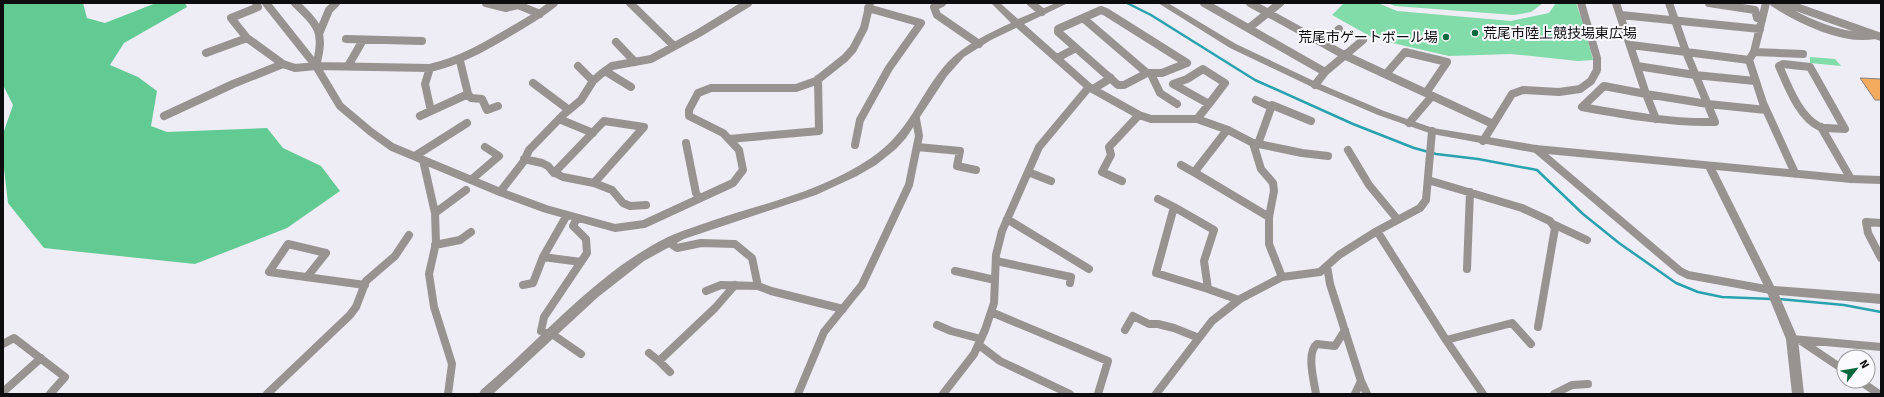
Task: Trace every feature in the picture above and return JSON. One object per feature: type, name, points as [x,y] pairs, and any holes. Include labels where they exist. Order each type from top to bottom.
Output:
[{"type":"street","points":[[256,3],[258,7],[231,18],[247,38],[283,64],[294,68],[316,66],[430,68],[460,61],[540,14],[554,3]]},
{"type":"street","points":[[266,3],[316,66],[332,95],[351,116],[392,147],[500,192],[576,218],[603,226],[627,227],[644,224],[733,183],[743,170],[739,150],[729,139],[723,133],[689,116],[689,110],[698,93],[710,88],[796,88],[818,79],[845,58],[853,49],[864,28],[869,5],[921,23],[889,68],[860,120],[855,145]]},
{"type":"street","points":[[295,3],[314,23],[319,34],[321,47],[316,66]]},
{"type":"street","points":[[319,34],[329,10],[336,3]]},
{"type":"street","points":[[486,3],[506,8],[518,5],[540,14]]},
{"type":"street","points":[[500,192],[529,150],[559,119],[581,100],[592,82],[604,71],[612,66],[651,59],[748,3]]},
{"type":"street","points":[[942,3],[934,7],[937,15],[979,44]]},
{"type":"street","points":[[995,3],[1091,88],[1138,115],[1151,119],[1197,120],[1227,130],[1256,143],[1302,153],[1328,156]]},
{"type":"street","points":[[1031,3],[1042,12]]},
{"type":"street","points":[[485,394],[518,367],[593,293],[620,270],[668,242],[818,190],[871,163],[902,138],[916,119],[935,87],[952,65],[967,51],[1042,12],[1064,3]]},
{"type":"street","points":[[1162,3],[1233,46],[1315,85],[1432,132],[1483,142],[1536,149],[1851,179],[1881,180]]},
{"type":"street","points":[[1204,3],[1325,72]]},
{"type":"street","points":[[1250,3],[1344,55],[1493,124]]},
{"type":"street","points":[[1249,28],[1280,3]]},
{"type":"street","points":[[1483,142],[1512,94],[1523,90],[1559,92],[1580,89],[1591,81],[1597,70],[1597,58],[1581,3]]},
{"type":"street","points":[[1616,3],[1621,14],[1646,94],[1656,119]]},
{"type":"street","points":[[1669,3],[1686,52],[1695,75],[1708,104],[1715,122],[1688,124],[1582,107],[1604,86],[1708,104],[1766,110]]},
{"type":"street","points":[[1709,3],[1755,10],[1757,18],[1762,20]]},
{"type":"street","points":[[1766,3],[1754,52],[1749,60],[1766,110],[1795,173]]},
{"type":"street","points":[[1774,3],[1790,13],[1819,26],[1858,36],[1871,38],[1878,36]]},
{"type":"street","points":[[1785,3],[1795,5],[1878,36]]},
{"type":"street","points":[[633,4],[674,46]]},
{"type":"street","points":[[1082,18],[1149,73],[1155,75],[1180,67],[1187,62],[1101,10],[1082,18],[1058,29],[1058,32],[1118,85],[1124,85],[1149,73]]},
{"type":"street","points":[[1621,14],[1760,29]]},
{"type":"street","points":[[1323,43],[1339,29]]},
{"type":"street","points":[[206,53],[247,38]]},
{"type":"street","points":[[346,39],[422,41]]},
{"type":"street","points":[[348,66],[363,40]]},
{"type":"street","points":[[1315,85],[1325,72],[1362,40]]},
{"type":"street","points":[[616,42],[636,62]]},
{"type":"street","points":[[1631,45],[1749,60]]},
{"type":"street","points":[[1057,58],[1076,48]]},
{"type":"street","points":[[1386,74],[1405,52],[1447,62],[1429,95],[1409,123]]},
{"type":"street","points":[[1754,52],[1803,54]]},
{"type":"street","points":[[460,61],[468,94],[471,98],[482,99],[487,110],[498,106]]},
{"type":"street","points":[[164,116],[232,84],[283,64]]},
{"type":"street","points":[[1821,127],[1845,129],[1810,67],[1783,64],[1779,66],[1791,92],[1807,117],[1821,127],[1851,179]]},
{"type":"street","points":[[578,66],[592,82]]},
{"type":"street","points":[[1637,66],[1695,75],[1755,81]]},
{"type":"street","points":[[430,68],[425,84],[431,111]]},
{"type":"street","points":[[1197,120],[1225,83],[1203,69],[1187,79],[1173,84],[1209,104]]},
{"type":"street","points":[[604,71],[631,87]]},
{"type":"street","points":[[1149,73],[1160,93],[1176,104]]},
{"type":"street","points":[[943,394],[974,354],[980,342],[994,303],[996,261],[1002,230],[1039,147],[1091,88],[1111,78]]},
{"type":"street","points":[[729,139],[819,131],[818,79]]},
{"type":"street","points":[[533,83],[569,110]]},
{"type":"street","points":[[420,116],[468,94]]},
{"type":"street","points":[[1256,100],[1311,121]]},
{"type":"street","points":[[1271,107],[1256,143],[1261,169],[1273,183],[1269,217],[1269,244],[1282,277]]},
{"type":"street","points":[[1122,182],[1102,172],[1111,155],[1109,147],[1138,115]]},
{"type":"street","points":[[559,119],[592,133]]},
{"type":"street","points":[[798,394],[824,332],[862,286],[909,185],[919,136],[916,119]]},
{"type":"street","points":[[554,173],[604,120],[644,127],[594,183]]},
{"type":"street","points":[[419,158],[467,123]]},
{"type":"street","points":[[1198,174],[1196,170],[1227,130]]},
{"type":"street","points":[[1156,394],[1212,321],[1239,300],[1282,277],[1320,272],[1340,255],[1377,231],[1420,208],[1426,200],[1429,151],[1432,132]]},
{"type":"street","points":[[686,143],[696,193],[699,198]]},
{"type":"street","points":[[471,180],[499,156],[485,147]]},
{"type":"street","points":[[916,147],[960,151],[957,166],[976,170]]},
{"type":"street","points":[[1536,149],[1680,271],[1688,275],[1771,291],[1881,299]]},
{"type":"street","points":[[1348,150],[1369,186],[1398,220]]},
{"type":"street","points":[[419,158],[435,213],[435,245],[429,274],[434,307],[452,364],[448,394]]},
{"type":"street","points":[[524,159],[542,162],[554,173],[563,177],[594,183],[612,190],[623,203],[630,206],[646,205]]},
{"type":"street","points":[[1181,165],[1269,217]]},
{"type":"street","points":[[1709,166],[1771,291],[1783,320],[1796,340],[1836,365]]},
{"type":"street","points":[[1028,172],[1051,181]]},
{"type":"street","points":[[1428,180],[1522,208],[1587,240]]},
{"type":"street","points":[[435,213],[466,190]]},
{"type":"street","points":[[1466,269],[1470,192]]},
{"type":"street","points":[[1158,199],[1214,230],[1204,261],[1208,290]]},
{"type":"street","points":[[1174,207],[1156,273],[1239,300]]},
{"type":"street","points":[[523,285],[533,283],[543,257],[568,215]]},
{"type":"street","points":[[576,218],[572,226],[586,239],[587,252],[544,317],[541,331],[552,334],[581,354]]},
{"type":"street","points":[[1007,219],[1089,269]]},
{"type":"street","points":[[1881,223],[1866,222],[1868,233],[1881,258]]},
{"type":"street","points":[[1538,328],[1555,228],[1553,224]]},
{"type":"street","points":[[1377,231],[1446,340],[1483,394]]},
{"type":"street","points":[[435,245],[460,240],[471,232]]},
{"type":"street","points":[[267,394],[350,315],[356,307],[366,281],[396,256],[409,235]]},
{"type":"street","points":[[668,242],[677,248],[701,243],[735,244],[752,258],[758,286]]},
{"type":"street","points":[[307,277],[326,253],[288,244],[269,272],[365,285]]},
{"type":"street","points":[[543,257],[581,262]]},
{"type":"street","points":[[996,261],[1071,277]]},
{"type":"street","points":[[1327,266],[1330,284],[1361,381],[1367,394]]},
{"type":"street","points":[[955,271],[995,280]]},
{"type":"street","points":[[706,291],[721,285],[758,286],[771,291],[843,309]]},
{"type":"street","points":[[659,360],[715,308],[735,285]]},
{"type":"street","points":[[991,312],[1108,361],[1098,394]]},
{"type":"street","points":[[1125,330],[1133,316],[1149,324],[1158,324],[1174,328],[1199,338]]},
{"type":"street","points":[[1446,340],[1512,323],[1531,344]]},
{"type":"street","points":[[937,325],[980,342],[1000,361],[1070,394]]},
{"type":"street","points":[[1316,394],[1312,355],[1313,347],[1317,344],[1335,346],[1345,330]]},
{"type":"street","points":[[3,344],[14,338],[65,377],[62,383],[50,394]]},
{"type":"street","points":[[1796,340],[1881,347]]},
{"type":"street","points":[[1796,340],[1798,394]]},
{"type":"street","points":[[649,353],[659,360],[670,372]]},
{"type":"street","points":[[3,392],[41,358]]},
{"type":"street","points":[[1355,394],[1361,381]]},
{"type":"street","points":[[1554,394],[1572,385],[1588,384]]},
{"type":"green space","points":[[3,3],[83,3],[87,18],[105,23],[156,3],[185,3],[187,7],[124,43],[110,65],[138,77],[157,91],[151,126],[167,132],[267,128],[283,148],[321,166],[340,191],[287,228],[195,264],[44,248],[8,203],[3,160],[3,134],[13,105],[3,85]]},
{"type":"green space","name":"荒尾市陸上競技場東広場","points":[[1344,3],[1378,3],[1397,11],[1511,21],[1549,13],[1556,3],[1576,3],[1593,60],[1578,61],[1511,54],[1449,56],[1375,39],[1332,15]]},
{"type":"green space","points":[[1387,3],[1543,3],[1531,12],[1514,15],[1395,6]]},
{"type":"green space","points":[[1810,57],[1835,59],[1841,66],[1810,63]]},
{"type":"building","points":[[1860,78],[1881,79],[1881,100],[1875,100]]},
{"type":"waterway","points":[[1127,3],[1151,15],[1255,80],[1353,124],[1414,148],[1436,154],[1478,159],[1537,170],[1583,214],[1619,243],[1676,283],[1698,292],[1722,297],[1772,299]]},
{"type":"waterway","points":[[1779,299],[1844,305],[1881,312]]},
{"type":"place","name":"荒尾市陸上競技場東広場","points":[[1475,33]]},
{"type":"place","name":"荒尾市ゲートボール場","points":[[1446,37]]}]
